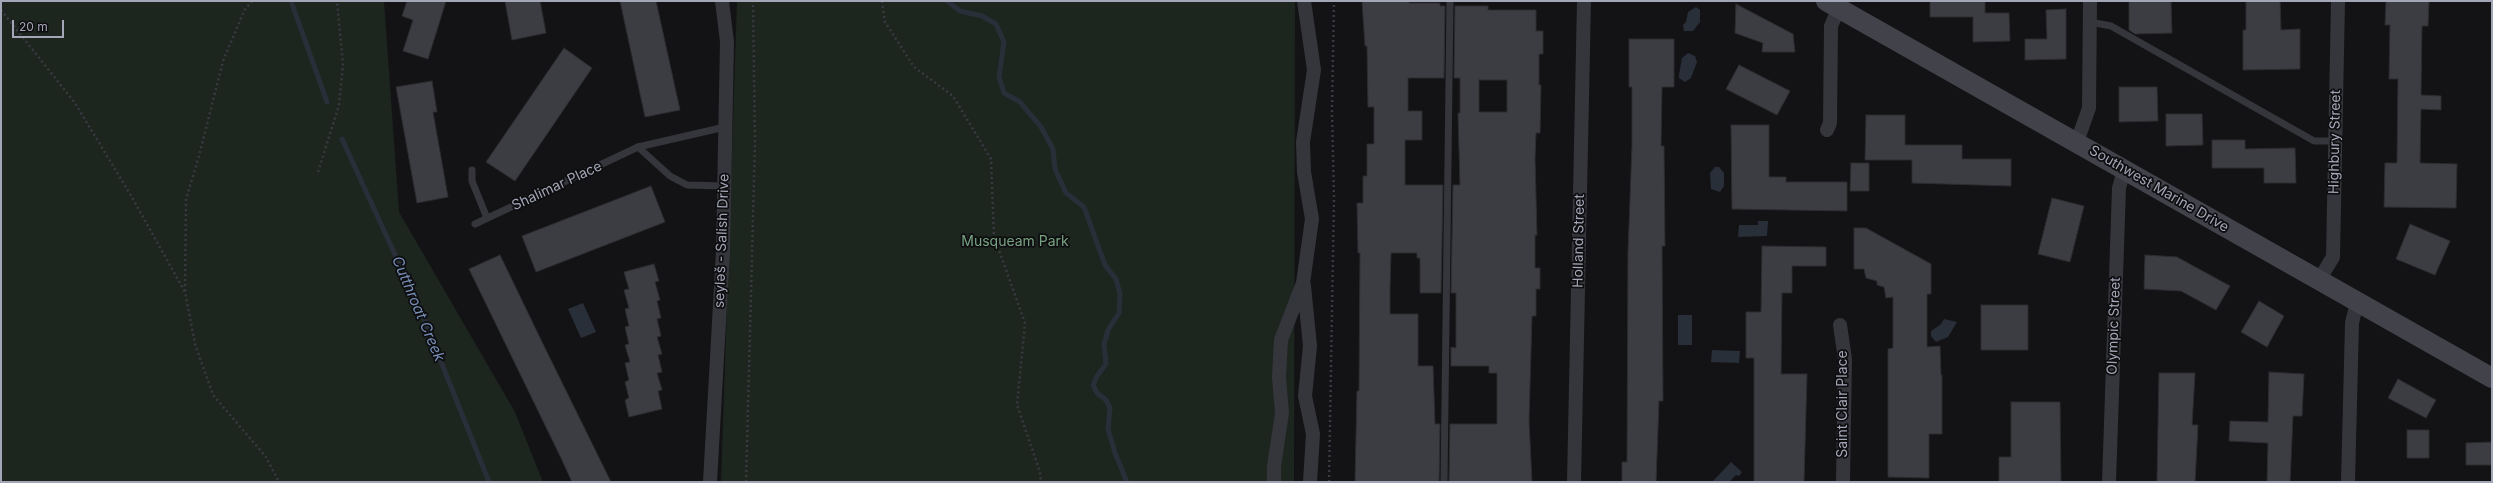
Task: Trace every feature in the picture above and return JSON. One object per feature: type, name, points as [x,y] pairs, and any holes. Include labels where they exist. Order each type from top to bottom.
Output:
[{"type":"main road","name":"Southwest Marine Drive","points":[[1835,3],[2124,170],[2492,378]]},
{"type":"street","name":"seyləš - Salish Drive","points":[[710,482],[723,259],[727,42],[722,1]]},
{"type":"street","points":[[1274,482],[1274,466],[1282,413],[1279,377],[1281,340],[1303,283],[1312,219],[1304,172],[1303,142],[1314,70],[1304,1]]},
{"type":"street","name":"Holland Street","points":[[1574,482],[1584,1]]},
{"type":"street","points":[[2077,142],[2089,108],[2090,1]]},
{"type":"street","name":"Highbury Street","points":[[2319,280],[2333,257],[2338,1]]},
{"type":"street","points":[[1827,130],[1830,123],[1831,26],[1835,3]]},
{"type":"street","name":"Olympic Street","points":[[2109,482],[2118,188],[2124,170]]},
{"type":"street","points":[[1303,283],[1310,346],[1305,396],[1313,434],[1310,482]]},
{"type":"street","points":[[2348,482],[2352,323],[2357,302]]},
{"type":"street","name":"Saint Clair Place","points":[[1840,325],[1845,359],[1843,482]]},
{"type":"lane","points":[[1444,482],[1450,1]]},
{"type":"lane","points":[[2090,22],[2110,26],[2314,141],[2336,141]]},
{"type":"lane","name":"Shalimar Place","points":[[475,224],[638,147],[725,127]]},
{"type":"lane","points":[[638,147],[670,176],[687,185],[724,186]]},
{"type":"lane","points":[[472,170],[472,181],[487,218]]},
{"type":"path","points":[[252,1],[244,11],[222,61],[186,199],[185,292],[195,344],[213,395],[266,457],[279,482]]},
{"type":"path","points":[[318,172],[339,105],[343,65],[337,1]]},
{"type":"path","points":[[746,482],[755,143],[753,1]]},
{"type":"path","points":[[882,1],[885,22],[914,67],[953,96],[991,159],[994,236],[1025,323],[1017,405],[1040,472],[1041,482]]},
{"type":"path","points":[[1329,482],[1334,198],[1332,111],[1334,1]]},
{"type":"path","points":[[1,10],[74,103],[130,194],[185,292]]},
{"type":"green space","points":[[1,1],[384,1],[399,212],[515,412],[543,482],[1,482]]},
{"type":"green space","name":"Musqueam Park","points":[[737,1],[1295,1],[1294,482],[721,482]]},
{"type":"shaded area","points":[[1696,7],[1700,10],[1700,22],[1693,31],[1684,31],[1683,25],[1686,22],[1688,12]]},
{"type":"shaded area","points":[[1688,53],[1695,56],[1697,62],[1691,78],[1685,82],[1679,78],[1679,75],[1682,58]]},
{"type":"shaded area","points":[[1715,167],[1719,167],[1724,173],[1724,186],[1720,192],[1711,189],[1710,173]]},
{"type":"shaded area","points":[[1758,221],[1768,221],[1767,236],[1738,237],[1739,225],[1758,225]]},
{"type":"shaded area","points":[[583,303],[596,332],[581,338],[568,309]]},
{"type":"shaded area","points":[[1678,315],[1692,315],[1692,345],[1678,345]]},
{"type":"shaded area","points":[[1944,319],[1957,322],[1948,337],[1936,342],[1931,336],[1931,331],[1941,324]]},
{"type":"shaded area","points":[[1712,350],[1740,351],[1739,363],[1711,362]]},
{"type":"shaded area","points":[[1731,462],[1742,472],[1739,476],[1736,475],[1729,482],[1712,482]]},
{"type":"building","points":[[407,1],[446,1],[428,59],[403,51],[413,20],[402,16]]},
{"type":"building","points":[[505,1],[540,1],[546,33],[512,40]]},
{"type":"building","points":[[620,1],[656,1],[680,110],[645,117]]},
{"type":"building","points":[[1362,1],[1409,1],[1409,3],[1440,3],[1440,6],[1445,6],[1444,78],[1408,78],[1408,111],[1422,111],[1422,140],[1405,140],[1405,185],[1443,185],[1441,293],[1420,293],[1420,258],[1417,258],[1417,253],[1391,253],[1390,288],[1390,314],[1418,314],[1418,366],[1433,366],[1435,424],[1440,424],[1439,482],[1355,482],[1357,391],[1359,391],[1360,253],[1358,253],[1357,203],[1363,203],[1363,176],[1367,176],[1367,144],[1374,144],[1374,107],[1368,107],[1367,46],[1365,46]]},
{"type":"building","points":[[1930,1],[1985,1],[1985,13],[2009,13],[2010,41],[1973,42],[1973,17],[1930,17]]},
{"type":"building","points":[[2129,1],[2171,1],[2172,33],[2135,34],[2129,30]]},
{"type":"building","points":[[2246,1],[2280,1],[2281,30],[2300,29],[2300,69],[2243,70],[2243,30],[2246,30]]},
{"type":"building","points":[[2386,1],[2429,1],[2428,26],[2422,26],[2421,95],[2441,96],[2441,110],[2421,109],[2420,163],[2457,164],[2456,208],[2384,207],[2385,163],[2397,163],[2398,79],[2389,79],[2390,25],[2385,25]]},
{"type":"building","points":[[1736,4],[1793,34],[1795,52],[1762,52],[1763,43],[1735,33]]},
{"type":"building","points":[[1455,6],[1488,6],[1488,10],[1536,10],[1536,31],[1543,31],[1543,54],[1539,54],[1539,85],[1541,85],[1540,133],[1536,133],[1535,158],[1537,235],[1535,235],[1535,268],[1540,268],[1540,289],[1536,289],[1536,316],[1532,316],[1529,421],[1532,482],[1449,482],[1450,424],[1497,424],[1497,373],[1489,373],[1489,366],[1451,366],[1451,347],[1456,348],[1456,293],[1451,293],[1453,185],[1460,185],[1458,113],[1460,113],[1460,78],[1454,78]],"holes":[[[1479,80],[1507,80],[1507,112],[1479,112]]]},
{"type":"building","points":[[2066,9],[2066,59],[2025,60],[2025,39],[2047,39],[2046,10]]},
{"type":"building","points":[[1629,39],[1674,39],[1674,87],[1662,87],[1661,146],[1664,146],[1665,246],[1662,246],[1663,401],[1659,401],[1656,482],[1622,482],[1622,462],[1627,462],[1628,252],[1632,146],[1632,87],[1629,87]]},
{"type":"building","points":[[564,48],[592,68],[515,181],[486,162]]},
{"type":"building","points":[[1739,65],[1790,91],[1777,115],[1726,89]]},
{"type":"building","points":[[432,81],[437,112],[433,112],[448,197],[417,203],[396,87]]},
{"type":"building","points":[[2119,87],[2157,87],[2158,121],[2119,122]]},
{"type":"building","points":[[2166,114],[2202,114],[2203,145],[2166,146]]},
{"type":"building","points":[[1866,115],[1905,115],[1905,145],[1962,145],[1962,159],[2011,159],[2011,186],[1912,183],[1912,160],[1865,160]]},
{"type":"building","points":[[1731,125],[1769,125],[1769,177],[1786,177],[1786,182],[1847,182],[1847,211],[1732,209]]},
{"type":"building","points":[[2212,140],[2245,140],[2245,149],[2295,148],[2296,183],[2264,183],[2264,168],[2212,168]]},
{"type":"building","points":[[1851,163],[1869,163],[1869,191],[1850,191]]},
{"type":"building","points":[[651,186],[665,222],[536,272],[522,236]]},
{"type":"building","points":[[2052,198],[2084,206],[2070,262],[2038,254]]},
{"type":"building","points":[[2410,224],[2450,241],[2435,275],[2396,259]]},
{"type":"building","points":[[1854,228],[1866,228],[1931,264],[1931,294],[1927,294],[1927,347],[1940,346],[1942,375],[1942,434],[1929,434],[1929,478],[1888,477],[1888,349],[1893,348],[1893,297],[1886,298],[1884,287],[1877,285],[1877,281],[1866,278],[1864,269],[1854,269]]},
{"type":"building","points":[[1762,246],[1826,247],[1826,266],[1792,266],[1792,293],[1782,293],[1781,374],[1807,374],[1804,482],[1754,482],[1754,358],[1746,358],[1746,312],[1761,312]]},
{"type":"building","points":[[500,255],[611,482],[572,482],[469,269]]},
{"type":"building","points":[[2145,255],[2177,257],[2230,286],[2216,310],[2181,291],[2144,289]]},
{"type":"building","points":[[654,264],[659,281],[655,282],[660,300],[657,301],[661,318],[657,319],[661,336],[657,337],[662,354],[658,355],[662,372],[657,373],[662,390],[658,391],[662,409],[629,417],[625,400],[629,398],[625,382],[629,380],[625,363],[630,362],[625,345],[629,344],[625,327],[629,326],[625,309],[629,308],[624,290],[629,289],[624,272]]},
{"type":"building","points":[[2259,301],[2284,316],[2267,347],[2241,332]]},
{"type":"building","points":[[1981,305],[2028,305],[2028,350],[1981,350]]},
{"type":"building","points":[[2269,372],[2304,374],[2302,416],[2293,416],[2290,482],[2267,482],[2268,443],[2229,441],[2230,421],[2268,422]]},
{"type":"building","points":[[2159,373],[2195,373],[2192,425],[2198,425],[2195,482],[2157,482]]},
{"type":"building","points":[[2398,379],[2436,400],[2426,418],[2388,398]]},
{"type":"building","points":[[2011,402],[2060,402],[2061,482],[1999,482],[1999,457],[2011,457]]},
{"type":"building","points":[[2407,430],[2429,430],[2429,458],[2407,458]]},
{"type":"building","points":[[2492,442],[2492,465],[2466,465],[2466,443]]},
{"type":"waterway","name":"Cutthroat Creek","points":[[291,1],[327,102]]},
{"type":"waterway","points":[[947,1],[960,11],[982,16],[996,24],[1004,42],[999,77],[1004,93],[1020,102],[1041,127],[1053,149],[1055,169],[1066,193],[1084,207],[1105,265],[1116,279],[1120,294],[1119,313],[1108,330],[1104,344],[1106,364],[1097,376],[1093,385],[1097,393],[1106,400],[1110,408],[1108,429],[1115,453],[1127,482]]},
{"type":"waterway","name":"Cutthroat Creek","points":[[342,139],[420,309],[489,482]]}]
